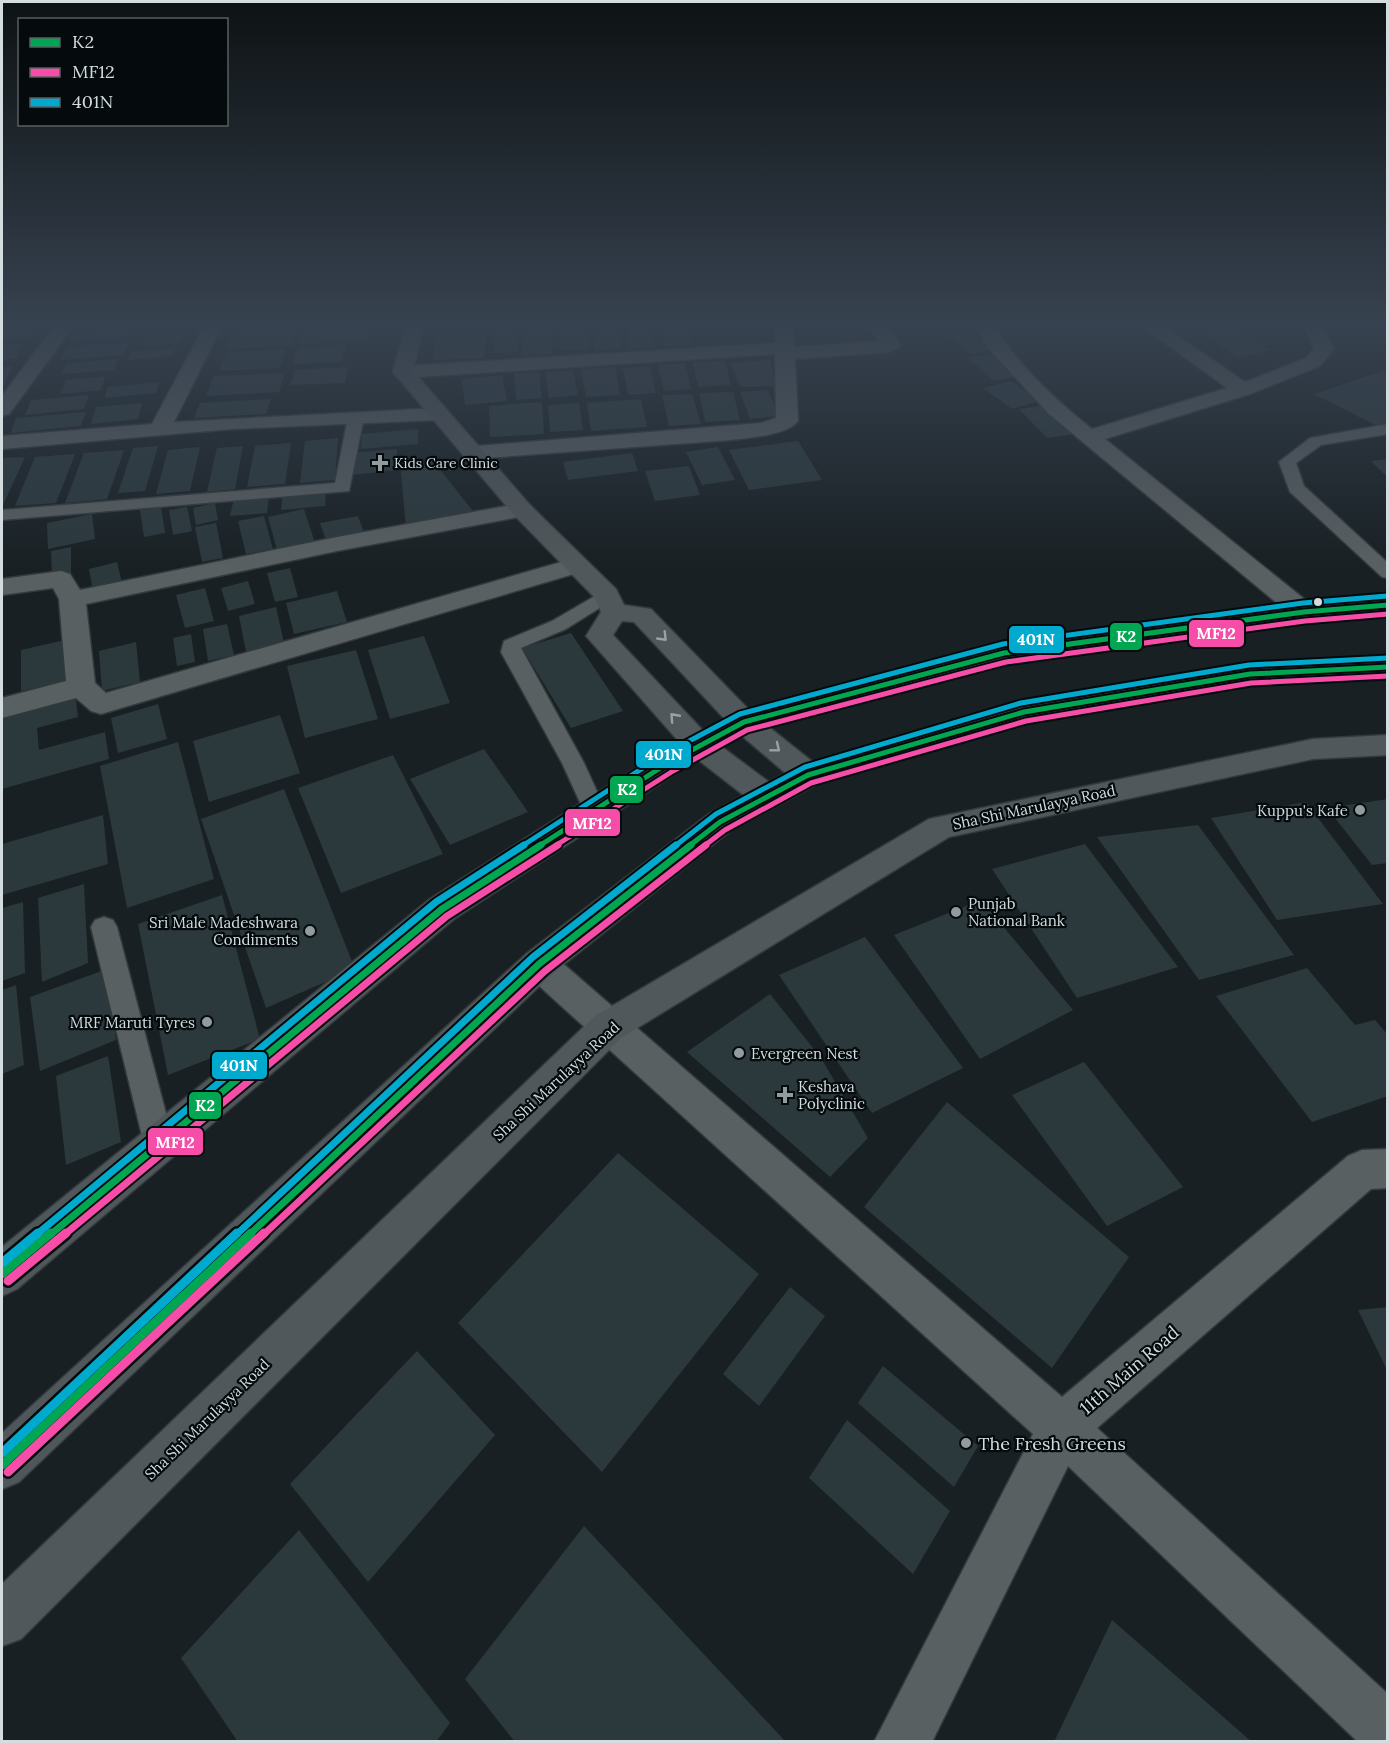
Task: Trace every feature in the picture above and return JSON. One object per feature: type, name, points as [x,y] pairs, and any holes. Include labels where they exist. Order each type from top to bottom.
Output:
[{"type":"main road","points":[[431,405],[522,510],[610,604],[642,615],[744,722],[808,775]]},
{"type":"main road","points":[[610,604],[599,636],[699,745],[766,796]]},
{"type":"main road","points":[[2,1274],[442,909],[699,745],[744,722],[1004,653],[1304,612],[1388,605]]},
{"type":"main road","points":[[2,1465],[539,964],[720,822],[808,775],[1024,712],[1250,674],[1388,667]]},
{"type":"main road","name":"Sha Shi Marulayya Road","points":[[2,1620],[608,1027],[940,826],[1313,749],[1388,745]]},
{"type":"street","points":[[159,430],[172,405]]},
{"type":"street","points":[[472,452],[731,434],[765,429],[787,421],[787,405]]},
{"type":"street","points":[[1052,405],[1304,612]]},
{"type":"street","points":[[1088,437],[1192,405]]},
{"type":"street","points":[[2,443],[159,430],[438,414]]},
{"type":"street","points":[[72,599],[338,544],[522,510]]},
{"type":"street","points":[[2,587],[62,579],[72,599],[81,687],[101,704],[575,566]]},
{"type":"street","points":[[2,708],[81,687]]},
{"type":"street","points":[[539,964],[1062,1428],[1388,1732]]},
{"type":"street","name":"11th Main Road","points":[[902,1742],[1062,1428],[1362,1170],[1388,1168]]},
{"type":"lane","points":[[2,515],[343,487],[356,417]]},
{"type":"lane","points":[[1388,429],[1316,441],[1287,462],[1296,488],[1388,573]]},
{"type":"lane","points":[[595,811],[573,763],[511,652],[511,645],[610,604]]},
{"type":"lane","points":[[104,927],[159,1144]]},
{"type":"building","points":[[29,405],[85,405],[84,409],[25,415]]},
{"type":"building","points":[[141,405],[138,419],[91,424],[96,407]]},
{"type":"building","points":[[199,405],[269,405],[266,414],[194,418]]},
{"type":"building","points":[[542,405],[544,434],[490,437],[489,406]]},
{"type":"building","points":[[548,405],[579,405],[583,430],[550,432]]},
{"type":"building","points":[[587,405],[642,405],[647,427],[591,431]]},
{"type":"building","points":[[664,405],[695,405],[701,424],[669,426]]},
{"type":"building","points":[[702,405],[736,405],[740,420],[705,422]]},
{"type":"building","points":[[745,405],[774,405],[779,416],[750,419]]},
{"type":"building","points":[[1007,405],[1025,405],[1012,409]]},
{"type":"building","points":[[1046,405],[1075,434],[1047,438],[1019,409]]},
{"type":"building","points":[[1336,405],[1388,405],[1388,428],[1383,429]]},
{"type":"building","points":[[86,412],[81,426],[11,433],[16,418]]},
{"type":"building","points":[[418,429],[418,444],[361,449],[362,434]]},
{"type":"building","points":[[338,438],[335,480],[300,483],[305,441]]},
{"type":"building","points":[[798,441],[822,480],[749,490],[729,450]]},
{"type":"building","points":[[291,443],[285,484],[247,487],[255,446]]},
{"type":"building","points":[[158,446],[145,491],[118,493],[133,448]]},
{"type":"building","points":[[243,446],[235,489],[207,492],[217,448]]},
{"type":"building","points":[[200,447],[190,491],[156,494],[168,450]]},
{"type":"building","points":[[718,447],[735,480],[702,485],[686,452]]},
{"type":"building","points":[[397,449],[397,470],[352,475],[353,453]]},
{"type":"building","points":[[124,450],[107,499],[65,503],[84,453]]},
{"type":"building","points":[[632,453],[638,471],[568,480],[563,462]]},
{"type":"building","points":[[75,454],[56,503],[15,506],[35,457]]},
{"type":"building","points":[[25,457],[2,507],[2,458]]},
{"type":"building","points":[[1388,459],[1388,478],[1371,461]]},
{"type":"building","points":[[400,461],[433,461],[473,511],[406,528]]},
{"type":"building","points":[[689,466],[700,495],[655,501],[645,471]]},
{"type":"building","points":[[326,490],[325,506],[281,510],[283,494]]},
{"type":"building","points":[[269,495],[267,513],[230,516],[234,498]]},
{"type":"building","points":[[215,503],[218,520],[196,525],[193,508]]},
{"type":"building","points":[[161,506],[165,533],[144,537],[140,510]]},
{"type":"building","points":[[187,507],[192,531],[173,535],[169,510]]},
{"type":"building","points":[[304,509],[316,546],[278,554],[268,517]]},
{"type":"building","points":[[92,514],[95,539],[48,549],[47,523]]},
{"type":"building","points":[[264,516],[273,549],[246,554],[238,521]]},
{"type":"building","points":[[358,516],[365,535],[327,543],[320,523]]},
{"type":"building","points":[[216,523],[223,558],[202,562],[195,527]]},
{"type":"building","points":[[71,547],[71,574],[52,578],[51,551]]},
{"type":"building","points":[[117,562],[122,583],[93,591],[89,569]]},
{"type":"building","points":[[290,568],[298,597],[275,602],[267,573]]},
{"type":"building","points":[[248,581],[255,604],[228,611],[221,588]]},
{"type":"building","points":[[205,588],[214,621],[185,628],[176,595]]},
{"type":"building","points":[[337,591],[347,622],[294,634],[286,603]]},
{"type":"building","points":[[276,607],[284,643],[246,652],[239,616]]},
{"type":"building","points":[[227,624],[234,655],[208,661],[203,629]]},
{"type":"building","points":[[571,633],[623,711],[571,728],[522,648]]},
{"type":"building","points":[[191,634],[195,662],[177,666],[173,638]]},
{"type":"building","points":[[424,636],[450,703],[390,719],[368,650]]},
{"type":"building","points":[[65,640],[67,681],[21,691],[21,650]]},
{"type":"building","points":[[136,642],[140,682],[102,691],[99,651]]},
{"type":"building","points":[[356,650],[378,719],[305,738],[287,666]]},
{"type":"building","points":[[75,692],[78,717],[37,728],[39,750],[105,732],[109,759],[2,789],[2,712]]},
{"type":"building","points":[[158,704],[167,739],[118,753],[111,718]]},
{"type":"building","points":[[280,715],[300,773],[209,802],[193,741]]},
{"type":"building","points":[[178,742],[214,879],[127,908],[100,766]]},
{"type":"building","points":[[484,749],[528,812],[450,845],[410,779]]},
{"type":"building","points":[[393,755],[443,854],[341,893],[298,788]]},
{"type":"building","points":[[284,789],[355,969],[266,1008],[201,819]]},
{"type":"building","points":[[1388,799],[1388,863],[1372,865],[1327,808]]},
{"type":"building","points":[[1306,802],[1383,904],[1277,920],[1211,818]]},
{"type":"building","points":[[103,815],[108,864],[2,895],[2,844]]},
{"type":"building","points":[[1198,825],[1294,955],[1199,980],[1097,837]]},
{"type":"building","points":[[1085,844],[1178,967],[1077,998],[992,869]]},
{"type":"building","points":[[84,884],[88,963],[42,982],[38,898]]},
{"type":"building","points":[[222,895],[260,1039],[168,1075],[138,924]]},
{"type":"building","points":[[981,900],[1073,1010],[980,1059],[894,935]]},
{"type":"building","points":[[23,902],[25,973],[2,981],[2,908]]},
{"type":"building","points":[[865,937],[963,1068],[872,1113],[779,975]]},
{"type":"building","points":[[1307,968],[1355,1025],[1375,1020],[1388,1035],[1388,1096],[1312,1122],[1216,996]]},
{"type":"building","points":[[107,969],[116,1040],[40,1071],[30,997]]},
{"type":"building","points":[[16,985],[24,1065],[2,1074],[2,990]]},
{"type":"building","points":[[770,994],[821,1058],[868,1138],[830,1177],[687,1052]]},
{"type":"building","points":[[108,1056],[121,1142],[66,1165],[56,1076]]},
{"type":"building","points":[[1084,1062],[1183,1187],[1107,1226],[1012,1095]]},
{"type":"building","points":[[947,1102],[1129,1257],[1052,1368],[864,1207]]},
{"type":"building","points":[[618,1153],[759,1274],[602,1472],[458,1323]]},
{"type":"building","points":[[790,1287],[825,1316],[759,1406],[723,1374]]},
{"type":"building","points":[[1388,1307],[1388,1372],[1358,1310]]},
{"type":"building","points":[[417,1351],[495,1435],[368,1582],[290,1484]]},
{"type":"building","points":[[883,1366],[978,1446],[954,1487],[858,1403]]},
{"type":"building","points":[[847,1420],[950,1511],[913,1574],[809,1478]]},
{"type":"building","points":[[584,1526],[786,1742],[515,1742],[465,1679]]},
{"type":"building","points":[[299,1530],[450,1723],[436,1742],[238,1742],[181,1658]]},
{"type":"building","points":[[1112,1620],[1252,1742],[1054,1742]]},
{"type":"transit line","name":"401N","points":[[2,1263],[436,902],[663,755],[740,714],[1003,644],[1303,603],[1387,596]]},
{"type":"transit line","name":"K2","points":[[2,1274],[442,909],[668,763],[744,722],[1004,653],[1304,612],[1388,605]]},
{"type":"transit line","name":"MF12","points":[[8,1281],[447,916],[673,771],[747,730],[1006,662],[1305,621],[1388,614]]},
{"type":"transit line","name":"401N","points":[[2,1453],[533,957],[716,814],[805,767],[1021,703],[1249,665],[1388,658]]},
{"type":"transit line","name":"K2","points":[[2,1465],[539,964],[720,822],[808,775],[1024,712],[1250,674],[1388,667]]},
{"type":"transit line","name":"MF12","points":[[8,1472],[545,971],[725,830],[811,783],[1026,721],[1251,683],[1388,676]]},
{"type":"place","name":"Kids Care Clinic","points":[[380,463]]},
{"type":"place","name":"Kuppu's Kafe","points":[[1360,810]]},
{"type":"place","name":"Punjab National Bank","points":[[956,912]]},
{"type":"place","name":"Sri Male Madeshwara Condiments","points":[[310,931]]},
{"type":"place","name":"MRF Maruti Tyres","points":[[207,1022]]},
{"type":"place","name":"Evergreen Nest","points":[[739,1053]]},
{"type":"place","name":"Keshava Polyclinic","points":[[785,1095]]},
{"type":"place","name":"The Fresh Greens","points":[[966,1443]]}]
